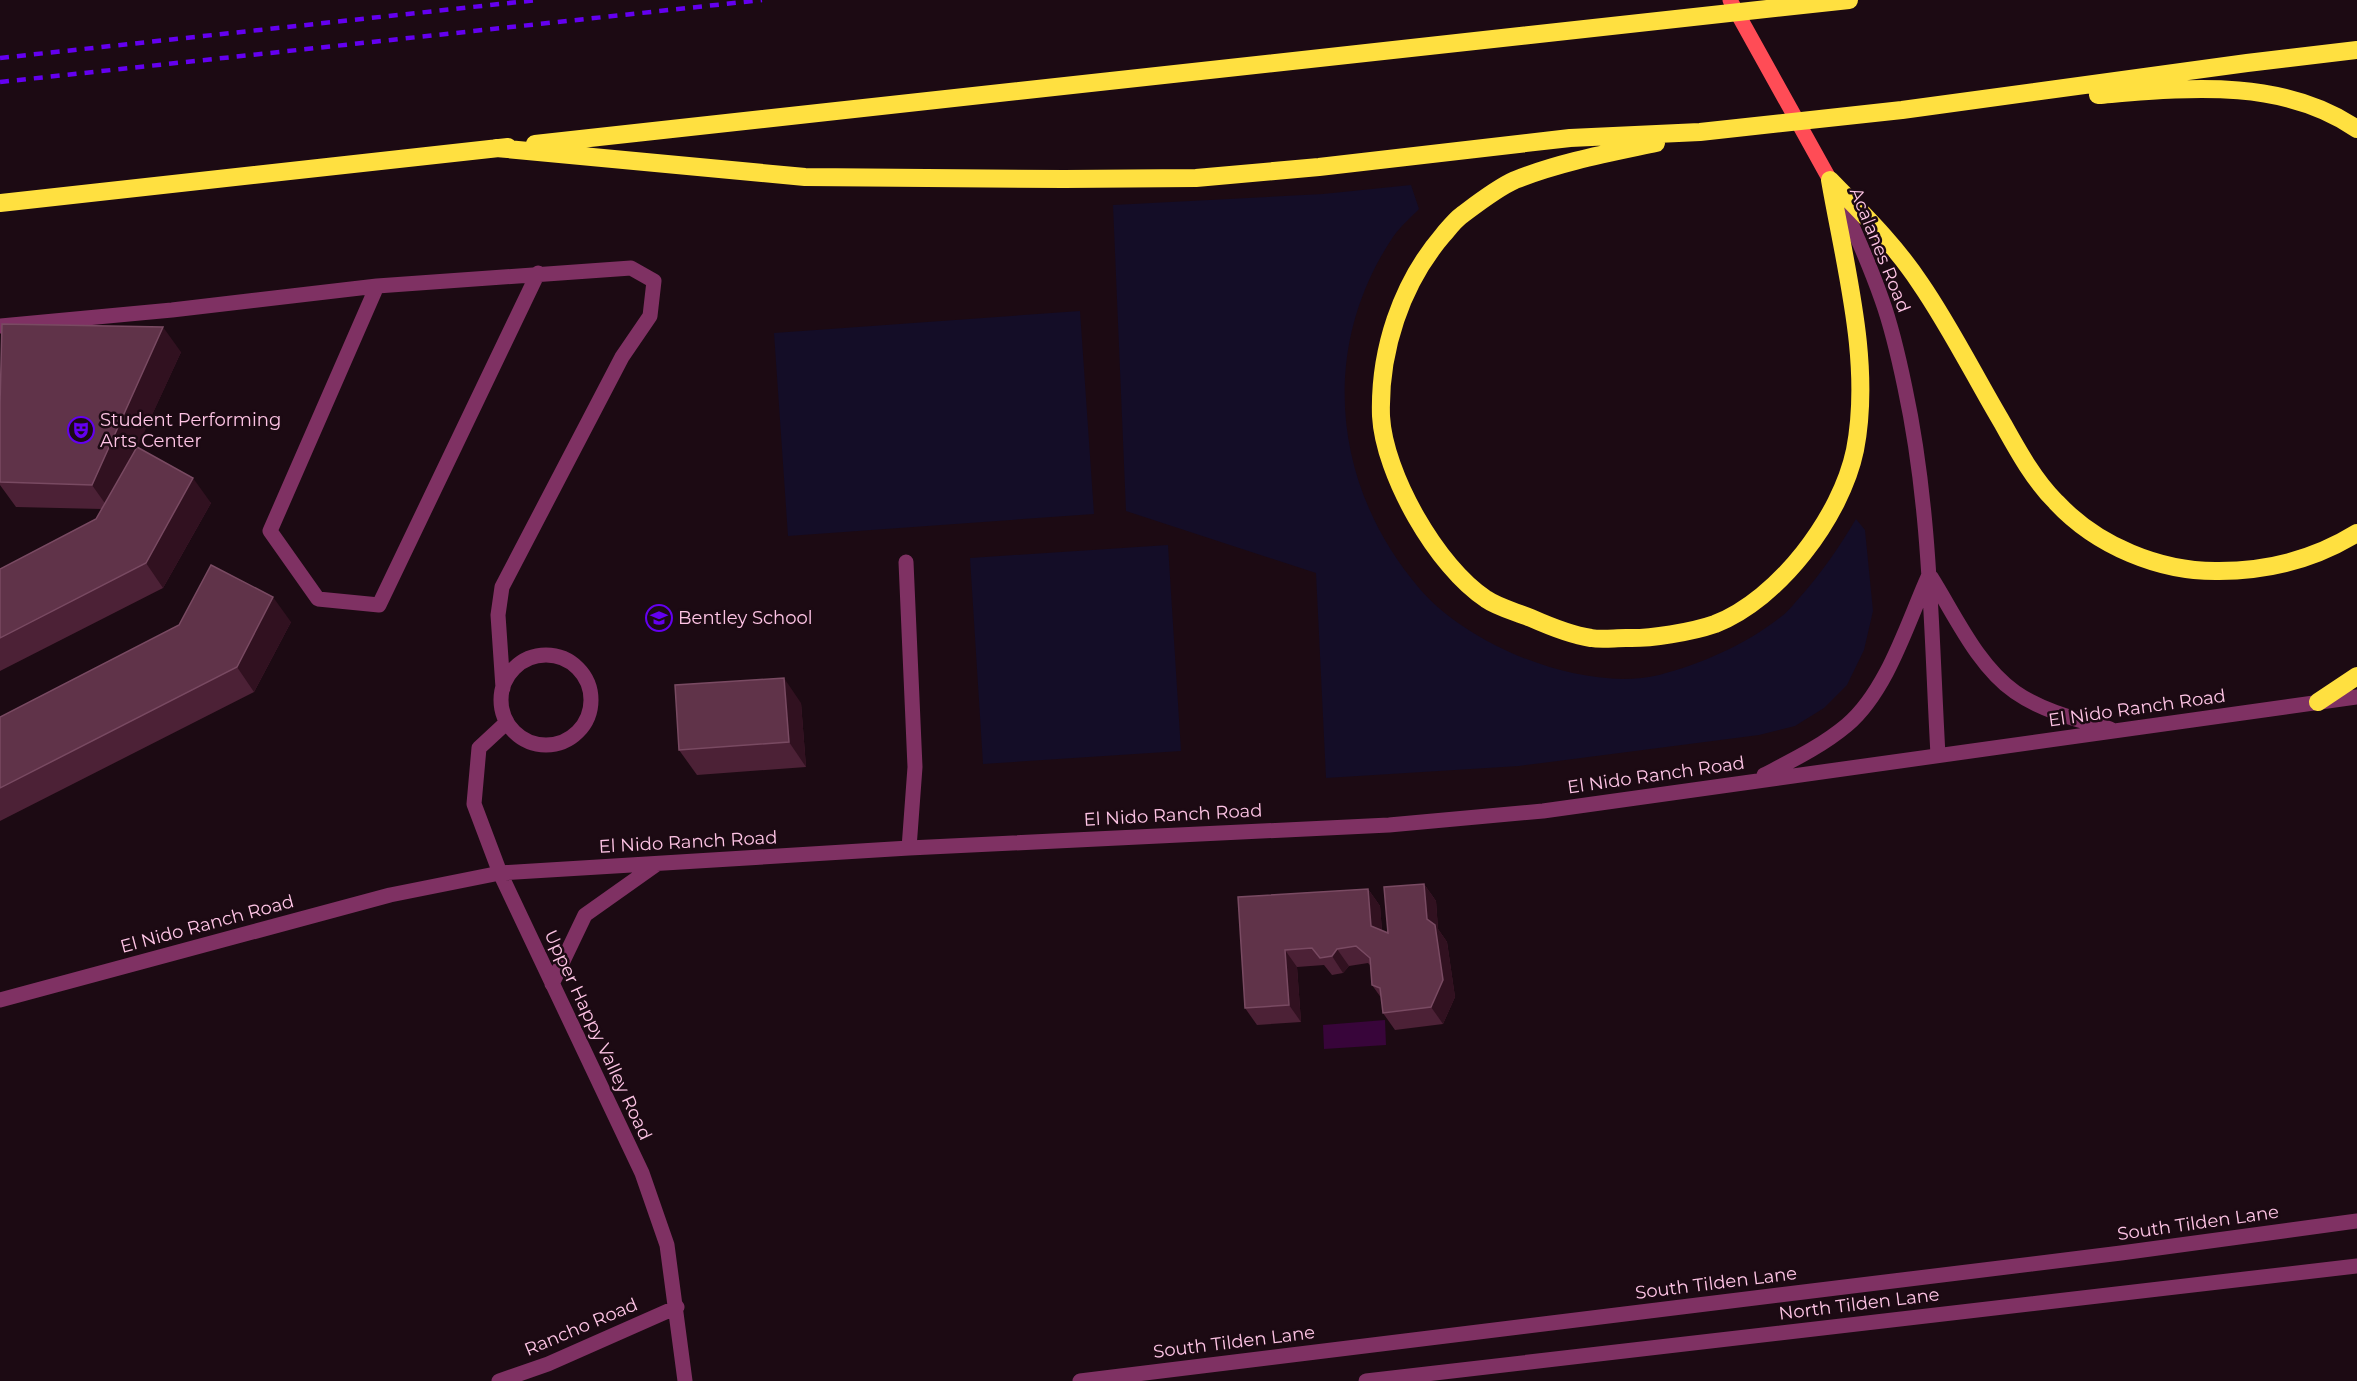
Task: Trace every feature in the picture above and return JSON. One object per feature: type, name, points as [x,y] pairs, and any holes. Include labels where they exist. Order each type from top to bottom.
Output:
[{"type":"highway","points":[[0,203],[1849,0]]},
{"type":"highway","points":[[496,148],[805,177],[1196,178],[1319,167],[1570,138],[1700,132],[1902,110],[2357,50]]},
{"type":"highway","points":[[1902,110],[2176,88],[2228,88],[2264,93],[2311,106],[2357,129]]},
{"type":"highway","points":[[1700,132],[1566,164],[1512,181],[1459,217],[1424,258],[1399,306],[1385,366],[1381,417],[1391,462],[1415,517],[1447,564],[1486,600],[1539,622],[1591,638],[1646,639],[1715,623],[1758,599],[1797,561],[1826,523],[1847,478],[1854,453],[1861,394],[1856,329],[1830,180]]},
{"type":"highway","points":[[1830,180],[1891,244],[1919,280],[1945,321],[2020,454],[2044,487],[2070,515],[2101,537],[2117,547],[2153,562],[2192,570],[2230,571],[2269,567],[2307,558],[2357,533]]},
{"type":"highway","points":[[2318,702],[2357,676]]},
{"type":"main road","name":"Acalanes Road","points":[[1730,0],[1830,180]]},
{"type":"street","name":"Acalanes Road","points":[[1830,180],[1860,243],[1882,300],[1897,352],[1918,460],[1929,574],[1938,755]]},
{"type":"street","points":[[0,326],[183,309],[377,286],[538,273],[631,268],[654,281],[650,316],[622,357],[502,587],[498,615],[503,688],[501,705],[507,722],[518,736],[534,744],[552,745],[569,740],[582,728],[590,712],[592,694],[586,677],[575,664],[558,656],[541,655],[524,660],[511,672],[503,688]]},
{"type":"street","points":[[377,286],[270,531],[318,599],[379,605],[538,273]]},
{"type":"street","points":[[906,562],[915,767],[909,849]]},
{"type":"street","name":"Acalanes Road","points":[[1929,574],[1981,655],[2003,682],[2016,693],[2052,711],[2115,730]]},
{"type":"street","name":"Acalanes Road","points":[[1754,780],[1823,742],[1860,712],[1886,671],[1929,574]]},
{"type":"street","name":"El Nido Ranch Road","points":[[0,1000],[390,895],[500,873],[909,849],[1389,825],[1543,811],[2357,697]]},
{"type":"street","name":"Upper Happy Valley Road","points":[[507,722],[479,748],[474,804],[500,873],[642,1173],[667,1245],[685,1381]]},
{"type":"street","points":[[552,984],[585,915],[658,863]]},
{"type":"street","name":"South Tilden Lane","points":[[1080,1381],[2085,1258],[2357,1221]]},
{"type":"street","name":"North Tilden Lane","points":[[1366,1381],[2357,1266]]},
{"type":"street","name":"Rancho Road","points":[[499,1381],[548,1364],[677,1307]]},
{"type":"shaded area","points":[[1411,185],[1419,209],[1393,237],[1369,280],[1353,325],[1346,371],[1346,417],[1353,462],[1368,506],[1390,549],[1419,588],[1440,609],[1466,629],[1496,646],[1529,660],[1563,671],[1596,677],[1629,679],[1659,675],[1724,652],[1782,616],[1823,568],[1856,519],[1865,530],[1873,611],[1864,650],[1847,685],[1824,708],[1795,726],[1759,735],[1519,766],[1326,778],[1316,573],[1126,511],[1113,205],[1323,194]]},
{"type":"shaded area","points":[[1080,311],[1094,514],[788,536],[774,333]]},
{"type":"shaded area","points":[[1168,545],[1181,751],[983,764],[970,558]]},
{"type":"shaded area","points":[[1385,1020],[1386,1045],[1324,1049],[1323,1025]]},
{"type":"building","name":"Student Performing Arts Center","points":[[2,324],[163,327],[92,485],[0,482]]},
{"type":"building","points":[[137,447],[193,478],[146,563],[0,638],[0,569],[96,519]]},
{"type":"building","points":[[211,565],[273,597],[237,667],[0,788],[0,717],[179,625]]},
{"type":"building","points":[[784,678],[789,742],[679,750],[675,685]]},
{"type":"building","points":[[1424,884],[1427,919],[1435,925],[1443,980],[1431,1007],[1383,1013],[1380,988],[1372,985],[1370,958],[1356,946],[1337,949],[1332,956],[1320,958],[1312,948],[1285,950],[1289,1005],[1245,1008],[1238,897],[1368,889],[1371,926],[1388,933],[1384,887]]},
{"type":"railway","points":[[0,58],[537,0]]},
{"type":"railway","points":[[0,82],[762,0]]},
{"type":"place","name":"Student Performing Arts Center","points":[[81,430]]},
{"type":"place","name":"Bentley School","points":[[659,618]]}]
